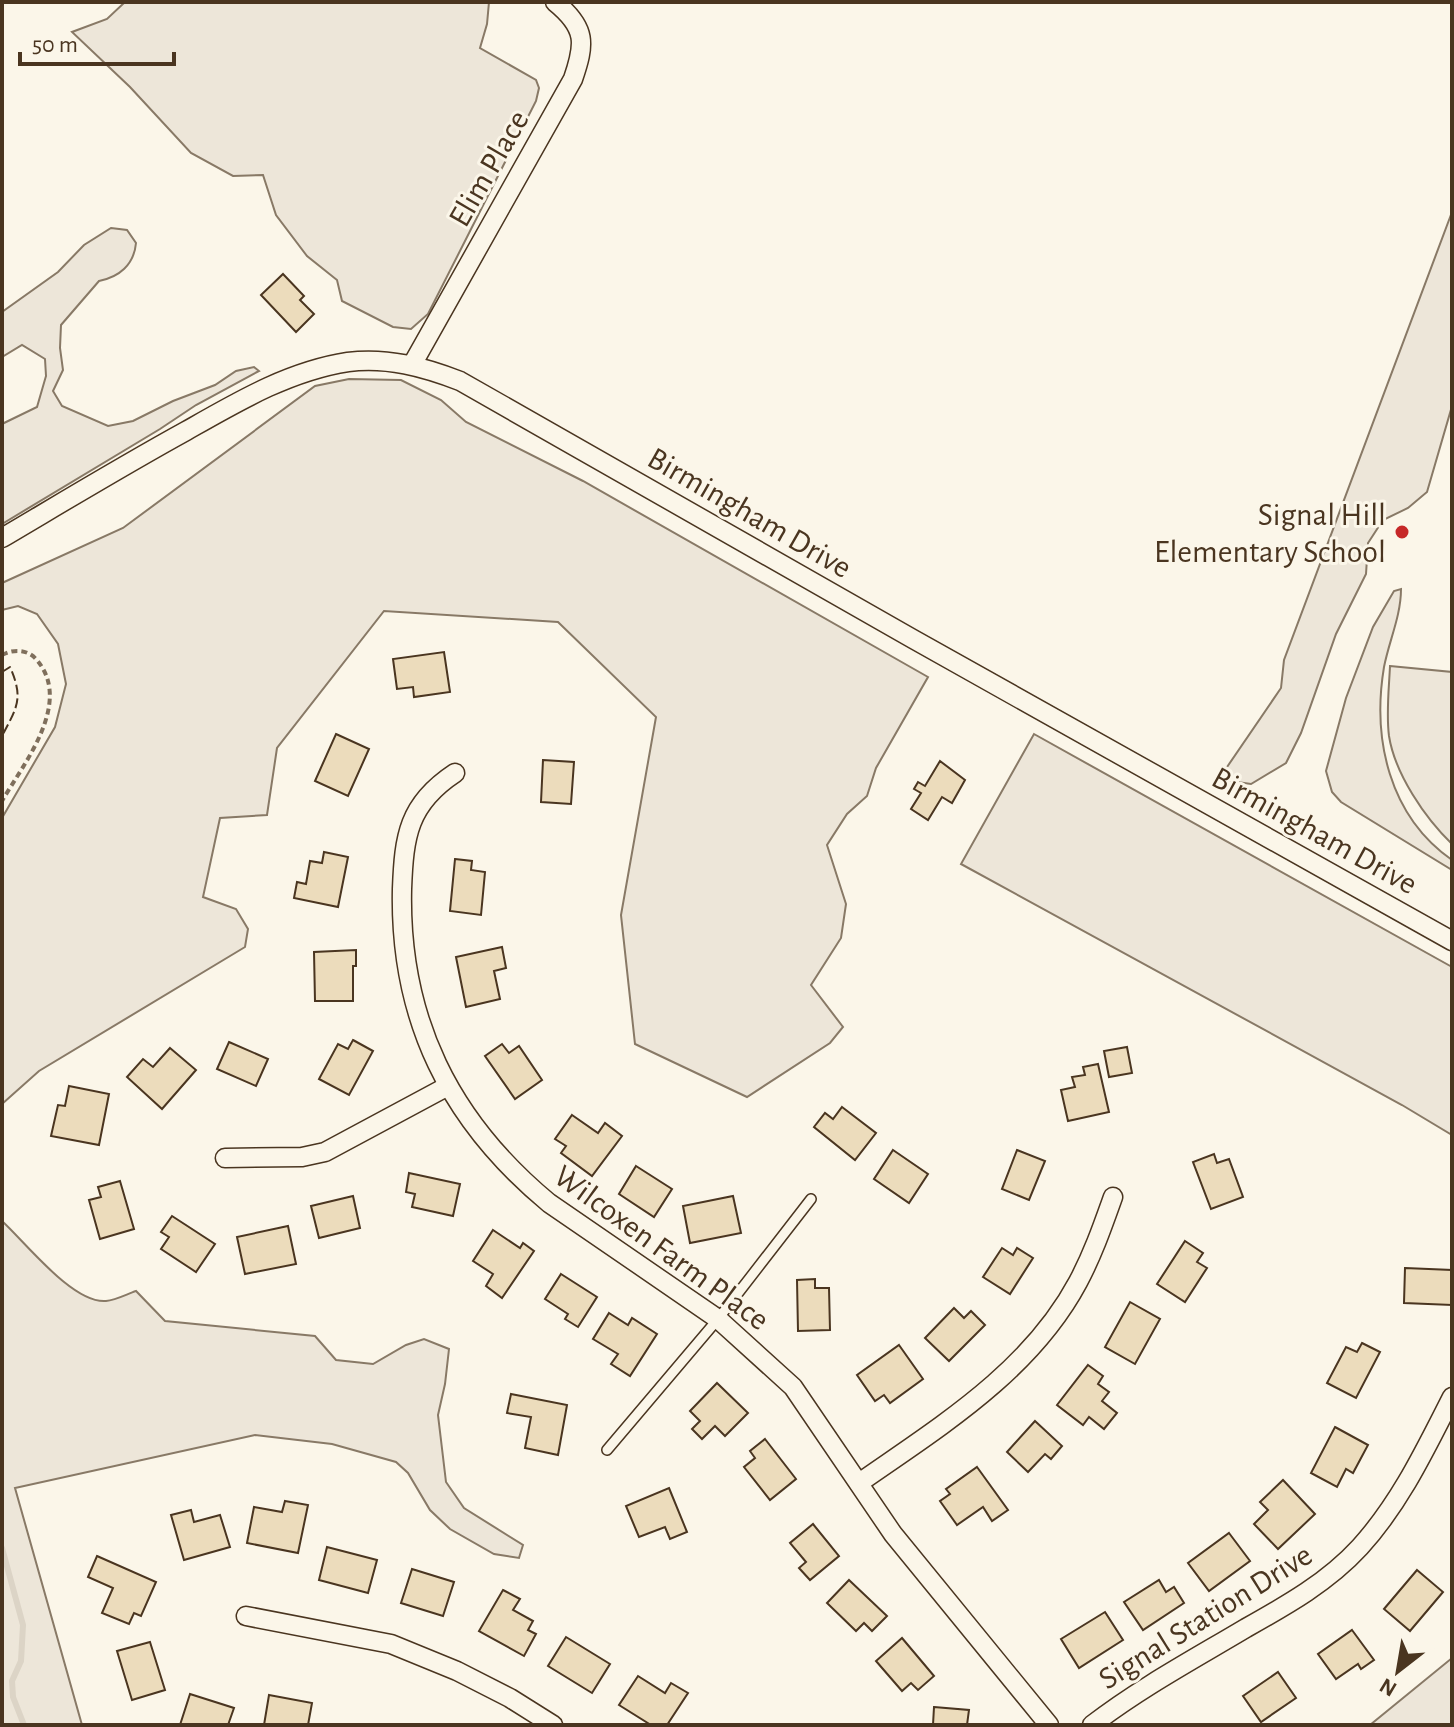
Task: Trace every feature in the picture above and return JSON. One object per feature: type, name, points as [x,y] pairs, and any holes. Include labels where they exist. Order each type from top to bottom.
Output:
[{"type":"street","name":"Elim Place","points":[[412,365],[573,79],[583,42],[573,19],[555,2]]},
{"type":"street","name":"Birmingham Drive","points":[[2,538],[121,467],[250,395],[284,380],[350,362],[382,361],[412,365],[460,381],[1452,941]]},
{"type":"street","name":"Wilcoxen Farm Place","points":[[455,773],[436,786],[420,804],[408,826],[403,852],[404,958],[413,1002],[431,1052],[448,1086],[483,1139],[525,1183],[549,1203],[718,1319],[793,1387],[931,1583],[1049,1725]]},
{"type":"street","points":[[225,1158],[302,1157],[325,1152],[448,1086]]},
{"type":"street","points":[[859,1483],[975,1401],[1024,1355],[1077,1284],[1113,1197]]},
{"type":"street","name":"Signal Station Drive","points":[[1092,1725],[1167,1674],[1302,1596],[1358,1550],[1407,1485],[1452,1397]]},
{"type":"street","points":[[246,1616],[391,1644],[457,1671],[510,1698],[553,1725]]},
{"type":"lane","points":[[607,1450],[718,1319],[811,1199]]},
{"type":"path","points":[[2,655],[19,651],[37,660],[50,694],[45,725],[2,801]]},
{"type":"shaded area","points":[[125,2],[489,2],[480,48],[536,80],[539,88],[536,101],[428,314],[411,329],[393,327],[342,301],[337,280],[307,256],[276,215],[263,175],[233,176],[191,153],[130,87],[72,32],[107,19]]},
{"type":"shaded area","points":[[1452,212],[1452,406],[1427,492],[1408,508],[1383,520],[1368,543],[1366,574],[1336,634],[1301,733],[1286,763],[1251,784],[1230,781],[1225,770],[1281,688],[1284,660]]},
{"type":"shaded area","points":[[111,228],[127,230],[136,243],[135,251],[124,269],[99,281],[61,325],[63,370],[53,391],[62,406],[108,426],[133,421],[215,385],[236,371],[254,367],[259,371],[196,405],[2,524],[2,424],[37,407],[46,376],[45,359],[22,345],[2,357],[2,312],[58,272],[84,245]]},
{"type":"shaded area","points":[[349,379],[401,380],[441,400],[466,422],[583,481],[928,677],[876,768],[867,796],[847,814],[827,845],[846,904],[841,938],[811,985],[843,1027],[830,1043],[747,1097],[635,1044],[621,915],[656,717],[558,622],[384,611],[277,748],[267,815],[220,818],[203,897],[236,909],[248,929],[245,947],[39,1071],[2,1104],[2,818],[55,727],[66,684],[58,644],[37,614],[18,606],[2,610],[2,583],[123,528],[315,386]]},
{"type":"shaded area","points":[[1401,589],[1381,694],[1384,748],[1400,799],[1430,842],[1452,860],[1452,870],[1341,802],[1332,792],[1326,771],[1346,698],[1373,627],[1394,591]]},
{"type":"shaded area","points":[[1390,666],[1452,672],[1452,844],[1432,822],[1404,780],[1392,750],[1388,719]]},
{"type":"shaded area","points":[[1034,734],[1452,967],[1452,1135],[961,864]]},
{"type":"shaded area","points":[[2,1221],[50,1270],[79,1293],[106,1301],[136,1291],[165,1321],[315,1336],[336,1360],[373,1364],[406,1345],[424,1339],[449,1349],[438,1415],[446,1482],[464,1508],[523,1545],[519,1558],[494,1554],[450,1529],[430,1510],[408,1473],[396,1462],[332,1444],[255,1435],[15,1488],[82,1725],[2,1725]]},
{"type":"shaded area","points":[[1452,1658],[1452,1725],[1370,1725]]},
{"type":"building","points":[[283,274],[304,296],[300,300],[314,314],[296,332],[261,295]]},
{"type":"building","points":[[444,652],[450,692],[414,697],[413,687],[397,689],[393,659]]},
{"type":"building","points":[[336,734],[369,749],[348,796],[315,781]]},
{"type":"building","points":[[543,760],[574,762],[571,804],[541,802]]},
{"type":"building","points":[[940,761],[965,780],[952,803],[942,797],[928,820],[911,809],[921,793],[914,789],[918,782],[925,786]]},
{"type":"building","points":[[324,852],[348,857],[338,907],[294,898],[297,882],[306,884],[310,861],[322,863]]},
{"type":"building","points":[[455,859],[472,861],[471,870],[485,872],[481,915],[450,911]]},
{"type":"building","points":[[502,947],[506,968],[494,971],[500,999],[466,1007],[456,957]]},
{"type":"building","points":[[356,950],[353,1001],[315,1001],[314,952]]},
{"type":"building","points":[[353,1040],[373,1051],[349,1095],[319,1079],[338,1044],[348,1049]]},
{"type":"building","points":[[229,1042],[268,1059],[256,1086],[217,1069]]},
{"type":"building","points":[[502,1044],[509,1053],[519,1046],[542,1080],[515,1099],[485,1056]]},
{"type":"building","points":[[1127,1047],[1132,1073],[1109,1077],[1104,1051]]},
{"type":"building","points":[[170,1048],[196,1070],[162,1109],[127,1077],[143,1059],[153,1067]]},
{"type":"building","points":[[1098,1064],[1109,1112],[1068,1121],[1061,1090],[1075,1087],[1072,1077],[1085,1075],[1083,1067]]},
{"type":"building","points":[[69,1086],[109,1094],[99,1145],[51,1136],[58,1105],[65,1106]]},
{"type":"building","points":[[842,1107],[876,1133],[855,1160],[814,1127],[825,1113],[833,1119]]},
{"type":"building","points":[[572,1115],[598,1133],[605,1123],[622,1136],[592,1176],[561,1153],[566,1146],[555,1139]]},
{"type":"building","points":[[893,1150],[928,1174],[909,1203],[874,1179]]},
{"type":"building","points":[[1017,1150],[1045,1161],[1029,1200],[1002,1189]]},
{"type":"building","points":[[1214,1154],[1217,1163],[1229,1159],[1243,1197],[1211,1209],[1193,1162]]},
{"type":"building","points":[[636,1166],[672,1189],[654,1217],[619,1194]]},
{"type":"building","points":[[409,1173],[460,1184],[453,1216],[412,1207],[415,1194],[406,1192]]},
{"type":"building","points":[[120,1181],[134,1229],[100,1239],[89,1200],[101,1197],[98,1187]]},
{"type":"building","points":[[353,1196],[360,1228],[319,1238],[311,1206]]},
{"type":"building","points":[[733,1196],[741,1233],[690,1243],[683,1206]]},
{"type":"building","points":[[172,1216],[215,1244],[196,1272],[161,1249],[169,1237],[161,1232]]},
{"type":"building","points":[[288,1226],[296,1264],[245,1274],[237,1237]]},
{"type":"building","points":[[493,1230],[520,1248],[523,1243],[534,1251],[502,1298],[486,1286],[493,1274],[473,1261]]},
{"type":"building","points":[[1185,1241],[1203,1253],[1197,1262],[1207,1268],[1185,1302],[1157,1284]]},
{"type":"building","points":[[1002,1248],[1013,1255],[1017,1248],[1033,1258],[1010,1294],[983,1277]]},
{"type":"building","points":[[1405,1268],[1452,1270],[1452,1305],[1404,1303]]},
{"type":"building","points":[[561,1274],[597,1297],[578,1327],[565,1319],[568,1314],[545,1299]]},
{"type":"building","points":[[815,1279],[815,1288],[829,1288],[830,1330],[798,1331],[797,1280]]},
{"type":"building","points":[[1130,1302],[1160,1319],[1135,1364],[1105,1347]]},
{"type":"building","points":[[954,1308],[964,1318],[971,1311],[985,1325],[949,1361],[925,1338]]},
{"type":"building","points":[[609,1313],[628,1325],[632,1318],[657,1334],[630,1376],[611,1364],[618,1354],[593,1339]]},
{"type":"building","points":[[1362,1343],[1380,1352],[1356,1398],[1327,1383],[1346,1347],[1357,1352]]},
{"type":"building","points":[[899,1345],[923,1379],[890,1403],[884,1395],[875,1401],[857,1375]]},
{"type":"building","points":[[1088,1365],[1103,1376],[1098,1384],[1109,1392],[1102,1401],[1117,1413],[1104,1429],[1089,1417],[1083,1425],[1057,1405]]},
{"type":"building","points":[[717,1383],[748,1413],[725,1436],[715,1426],[702,1439],[692,1429],[700,1421],[690,1411]]},
{"type":"building","points":[[511,1394],[567,1405],[558,1455],[525,1448],[531,1417],[507,1413]]},
{"type":"building","points":[[1035,1421],[1062,1446],[1051,1459],[1045,1454],[1028,1472],[1007,1452]]},
{"type":"building","points":[[1335,1427],[1368,1445],[1353,1473],[1346,1469],[1337,1487],[1311,1473]]},
{"type":"building","points":[[765,1439],[796,1479],[770,1500],[744,1467],[755,1458],[750,1451]]},
{"type":"building","points":[[977,1467],[1008,1510],[992,1521],[983,1507],[957,1525],[940,1501],[950,1494],[946,1489]]},
{"type":"building","points":[[1283,1480],[1315,1514],[1278,1549],[1254,1524],[1268,1510],[1260,1502]]},
{"type":"building","points":[[669,1488],[687,1532],[670,1539],[665,1527],[639,1537],[626,1506]]},
{"type":"building","points":[[285,1501],[308,1505],[298,1553],[247,1543],[254,1507],[282,1512]]},
{"type":"building","points":[[191,1510],[194,1522],[220,1515],[230,1547],[184,1560],[171,1515]]},
{"type":"building","points":[[813,1524],[839,1556],[810,1580],[799,1568],[806,1562],[790,1543]]},
{"type":"building","points":[[1229,1533],[1250,1561],[1209,1591],[1188,1563]]},
{"type":"building","points":[[327,1547],[377,1560],[368,1593],[319,1580]]},
{"type":"building","points":[[97,1556],[156,1582],[141,1616],[134,1613],[129,1624],[102,1613],[113,1588],[88,1577]]},
{"type":"building","points":[[412,1569],[454,1582],[443,1616],[401,1603]]},
{"type":"building","points":[[1417,1570],[1443,1592],[1410,1631],[1384,1609]]},
{"type":"building","points":[[849,1580],[887,1616],[872,1631],[864,1623],[856,1631],[827,1603]]},
{"type":"building","points":[[1159,1580],[1166,1592],[1174,1587],[1184,1603],[1143,1630],[1124,1602]]},
{"type":"building","points":[[503,1590],[520,1599],[513,1610],[533,1621],[528,1630],[536,1634],[524,1656],[479,1631]]},
{"type":"building","points":[[1105,1612],[1123,1640],[1079,1668],[1061,1639]]},
{"type":"building","points":[[1352,1630],[1374,1660],[1361,1669],[1358,1664],[1336,1679],[1318,1654]]},
{"type":"building","points":[[566,1637],[610,1664],[592,1693],[548,1666]]},
{"type":"building","points":[[902,1638],[934,1676],[918,1690],[911,1683],[902,1691],[876,1661]]},
{"type":"building","points":[[150,1642],[165,1690],[132,1700],[117,1651]]},
{"type":"building","points":[[1278,1672],[1296,1698],[1261,1722],[1243,1696]]},
{"type":"building","points":[[638,1676],[665,1693],[671,1683],[688,1693],[667,1725],[651,1725],[619,1705]]},
{"type":"building","points":[[190,1694],[234,1708],[228,1725],[180,1725]]},
{"type":"building","points":[[269,1695],[312,1703],[308,1725],[264,1725]]},
{"type":"building","points":[[934,1707],[969,1710],[967,1725],[933,1725]]},
{"type":"waterway","points":[[2,1548],[23,1625],[21,1661],[12,1681],[13,1697],[24,1725]]},
{"type":"fence","points":[[2,672],[10,667],[18,695],[15,710],[2,736]]},
{"type":"place","name":"Signal Hill Elementary School","points":[[1402,532]]}]
